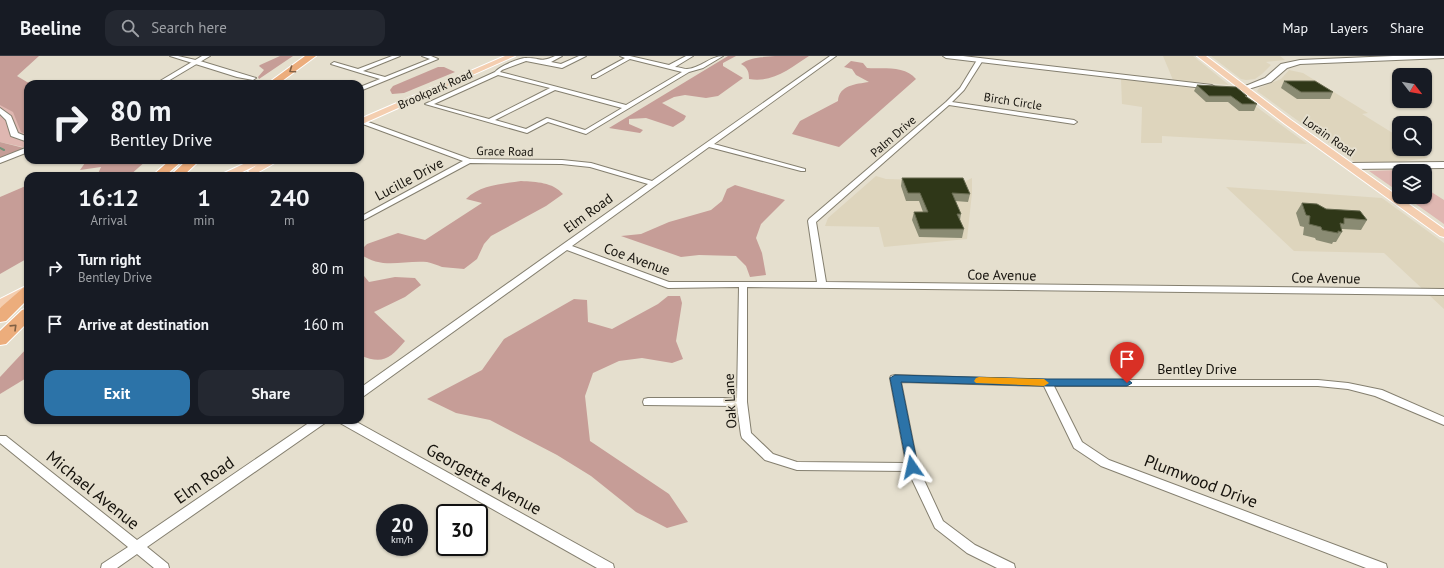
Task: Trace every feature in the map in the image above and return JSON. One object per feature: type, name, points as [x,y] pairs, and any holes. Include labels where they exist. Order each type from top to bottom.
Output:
[{"type":"highway","points":[[279,80],[315,58]]},
{"type":"highway","points":[[291,80],[315,58]]},
{"type":"highway","points":[[163,172],[172,164]]},
{"type":"highway","points":[[180,172],[190,164]]},
{"type":"highway","points":[[0,317],[24,294]]},
{"type":"highway","points":[[0,340],[24,317]]},
{"type":"main road","name":"Brookpark Road","points":[[364,118],[499,56]]},
{"type":"main road","name":"Brookpark Road","points":[[364,118],[511,56]]},
{"type":"main road","name":"Lorain Road","points":[[1202,56],[1238,89],[1350,166],[1444,234]]},
{"type":"main road","points":[[1238,89],[1268,80],[1284,66],[1300,62],[1444,56]]},
{"type":"main road","points":[[234,172],[252,164]]},
{"type":"main road","points":[[250,172],[267,164]]},
{"type":"main road","points":[[0,294],[24,280]]},
{"type":"main road","points":[[0,304],[24,292]]},
{"type":"street","points":[[173,56],[186,61],[197,62],[242,77],[253,78]]},
{"type":"street","points":[[165,80],[207,56]]},
{"type":"street","points":[[358,71],[397,56]]},
{"type":"street","points":[[364,87],[435,59],[425,56]]},
{"type":"street","points":[[546,63],[559,56]]},
{"type":"street","points":[[583,56],[562,66],[526,59],[500,69],[497,73],[428,104],[527,131],[547,120],[586,132],[687,71],[700,68],[720,56]]},
{"type":"street","points":[[670,67],[690,56]]},
{"type":"street","name":"Elm Road","points":[[364,390],[833,56]]},
{"type":"street","points":[[946,56],[1220,88]]},
{"type":"street","points":[[594,77],[626,57],[687,71]]},
{"type":"street","name":"Palm Drive","points":[[822,286],[812,221],[948,103],[962,89],[980,60]]},
{"type":"street","points":[[334,64],[385,79]]},
{"type":"street","points":[[497,73],[627,107]]},
{"type":"street","points":[[489,121],[555,88]]},
{"type":"street","name":"Birch Circle","points":[[948,103],[1074,122]]},
{"type":"street","points":[[0,110],[7,114],[12,123],[14,134],[24,138]]},
{"type":"street","name":"Grace Road","points":[[364,122],[469,161],[562,162],[591,165],[654,184]]},
{"type":"street","points":[[709,145],[803,170]]},
{"type":"street","points":[[0,161],[24,151]]},
{"type":"street","name":"Lucille Drive","points":[[364,218],[469,161]]},
{"type":"street","points":[[1350,166],[1444,165]]},
{"type":"street","name":"Coe Avenue","points":[[567,247],[668,285],[743,284],[1444,292]]},
{"type":"street","name":"Oak Lane","points":[[743,284],[742,402],[746,435],[769,457],[797,466],[912,467]]},
{"type":"street","name":"Bentley Drive","points":[[912,467],[895,378],[1047,383],[1310,383],[1348,386],[1378,393],[1444,421]]},
{"type":"street","name":"Plumwood Drive","points":[[1047,383],[1078,446],[1105,463],[1381,568]]},
{"type":"street","points":[[648,402],[742,402]]},
{"type":"street","name":"Elm Road","points":[[107,568],[315,424]]},
{"type":"street","name":"Georgette Avenue","points":[[351,424],[608,568]]},
{"type":"street","name":"Michael Avenue","points":[[2,439],[163,568]]},
{"type":"street","points":[[912,467],[939,524],[971,549],[1009,568]]},
{"type":"shaded area","points":[[0,56],[8,81],[24,89],[24,147],[0,142]]},
{"type":"shaded area","points":[[0,56],[39,56],[17,76],[24,80],[24,133],[21,132],[13,112],[0,105]]},
{"type":"shaded area","points":[[280,56],[293,56],[259,79],[258,77],[264,70],[259,66]]},
{"type":"shaded area","points":[[728,56],[736,56],[723,63],[723,66],[743,78],[718,96],[706,98],[685,95],[674,97],[662,103],[686,116],[684,120],[673,127],[646,118],[629,119],[629,124],[643,130],[640,133],[609,128]]},
{"type":"shaded area","points":[[775,56],[809,56],[781,74],[758,80],[749,79],[748,70],[741,64],[753,59]]},
{"type":"shaded area","points":[[1163,56],[1193,56],[1229,85],[1173,80]]},
{"type":"shaded area","points":[[1211,56],[1280,56],[1285,60],[1266,62],[1271,65],[1262,74],[1255,79],[1246,80],[1241,79]]},
{"type":"shaded area","points":[[851,61],[863,63],[867,68],[887,68],[900,70],[916,79],[839,147],[792,134],[800,121],[838,101],[841,92],[845,88],[869,82],[856,75],[852,69],[844,67]]},
{"type":"shaded area","points":[[438,67],[444,67],[455,72],[404,93],[392,94],[390,90],[393,86]]},
{"type":"shaded area","points":[[1289,70],[1303,73],[1368,113],[1362,114],[1392,133],[1392,156],[1425,156],[1428,158],[1397,162],[1355,162],[1257,91],[1259,88],[1281,79]]},
{"type":"shaded area","points":[[1121,79],[1239,94],[1307,144],[1162,136],[1162,143],[1141,143],[1142,107],[1122,104]]},
{"type":"shaded area","points":[[0,142],[24,148],[0,158]]},
{"type":"shaded area","points":[[84,164],[142,164],[134,172],[99,172],[101,167],[80,170]]},
{"type":"shaded area","points":[[1392,170],[1392,187],[1369,171]]},
{"type":"shaded area","points":[[876,176],[886,179],[926,180],[960,184],[972,178],[972,193],[967,239],[884,247],[879,227],[825,226],[828,218]]},
{"type":"shaded area","points":[[521,181],[538,182],[554,187],[563,194],[546,206],[491,236],[484,244],[477,259],[464,269],[442,267],[427,262],[377,262],[364,256],[364,247],[367,244],[398,233],[425,240],[482,203],[466,199],[472,194],[499,184]]},
{"type":"shaded area","points":[[735,185],[785,200],[761,224],[756,238],[762,253],[766,275],[750,277],[746,266],[736,256],[699,255],[681,257],[621,236],[641,234],[669,222],[711,210],[722,201],[727,189]]},
{"type":"shaded area","points":[[24,187],[24,260],[0,274],[0,197]]},
{"type":"shaded area","points":[[1226,187],[1382,198],[1444,243],[1444,309],[1384,253],[1294,251]]},
{"type":"shaded area","points":[[1432,192],[1444,200],[1444,224],[1416,204],[1432,204]]},
{"type":"shaded area","points":[[364,276],[369,282],[395,277],[415,278],[421,285],[405,297],[374,312],[405,341],[390,356],[380,360],[364,356]]},
{"type":"shaded area","points":[[668,296],[680,296],[682,303],[676,341],[683,359],[672,363],[642,358],[619,361],[593,373],[585,396],[590,441],[669,494],[688,522],[667,528],[636,512],[591,476],[557,455],[490,420],[456,413],[427,399],[482,370],[504,339],[574,299],[587,300],[588,322],[612,329],[658,304]]},
{"type":"shaded area","points":[[24,351],[24,379],[0,394],[0,377]]},
{"type":"building","points":[[1284,81],[1315,81],[1333,92],[1301,92]]},
{"type":"building","points":[[1197,85],[1236,87],[1247,96],[1245,96],[1257,104],[1242,104],[1231,96],[1209,96]]},
{"type":"building","points":[[902,178],[963,178],[970,194],[952,193],[961,214],[957,214],[964,229],[920,229],[914,212],[928,212],[920,193],[908,193]]},
{"type":"building","points":[[1302,203],[1317,204],[1326,209],[1360,211],[1367,220],[1344,218],[1344,224],[1340,223],[1342,232],[1338,231],[1338,233],[1322,230],[1321,227],[1309,224],[1310,216],[1306,215]]},
{"type":"waterway","points":[[0,148],[4,150]]},
{"type":"slow traffic","points":[[979,381],[1044,383]]},
{"type":"route","points":[[912,467],[895,378],[1047,383],[1127,383]]}]
